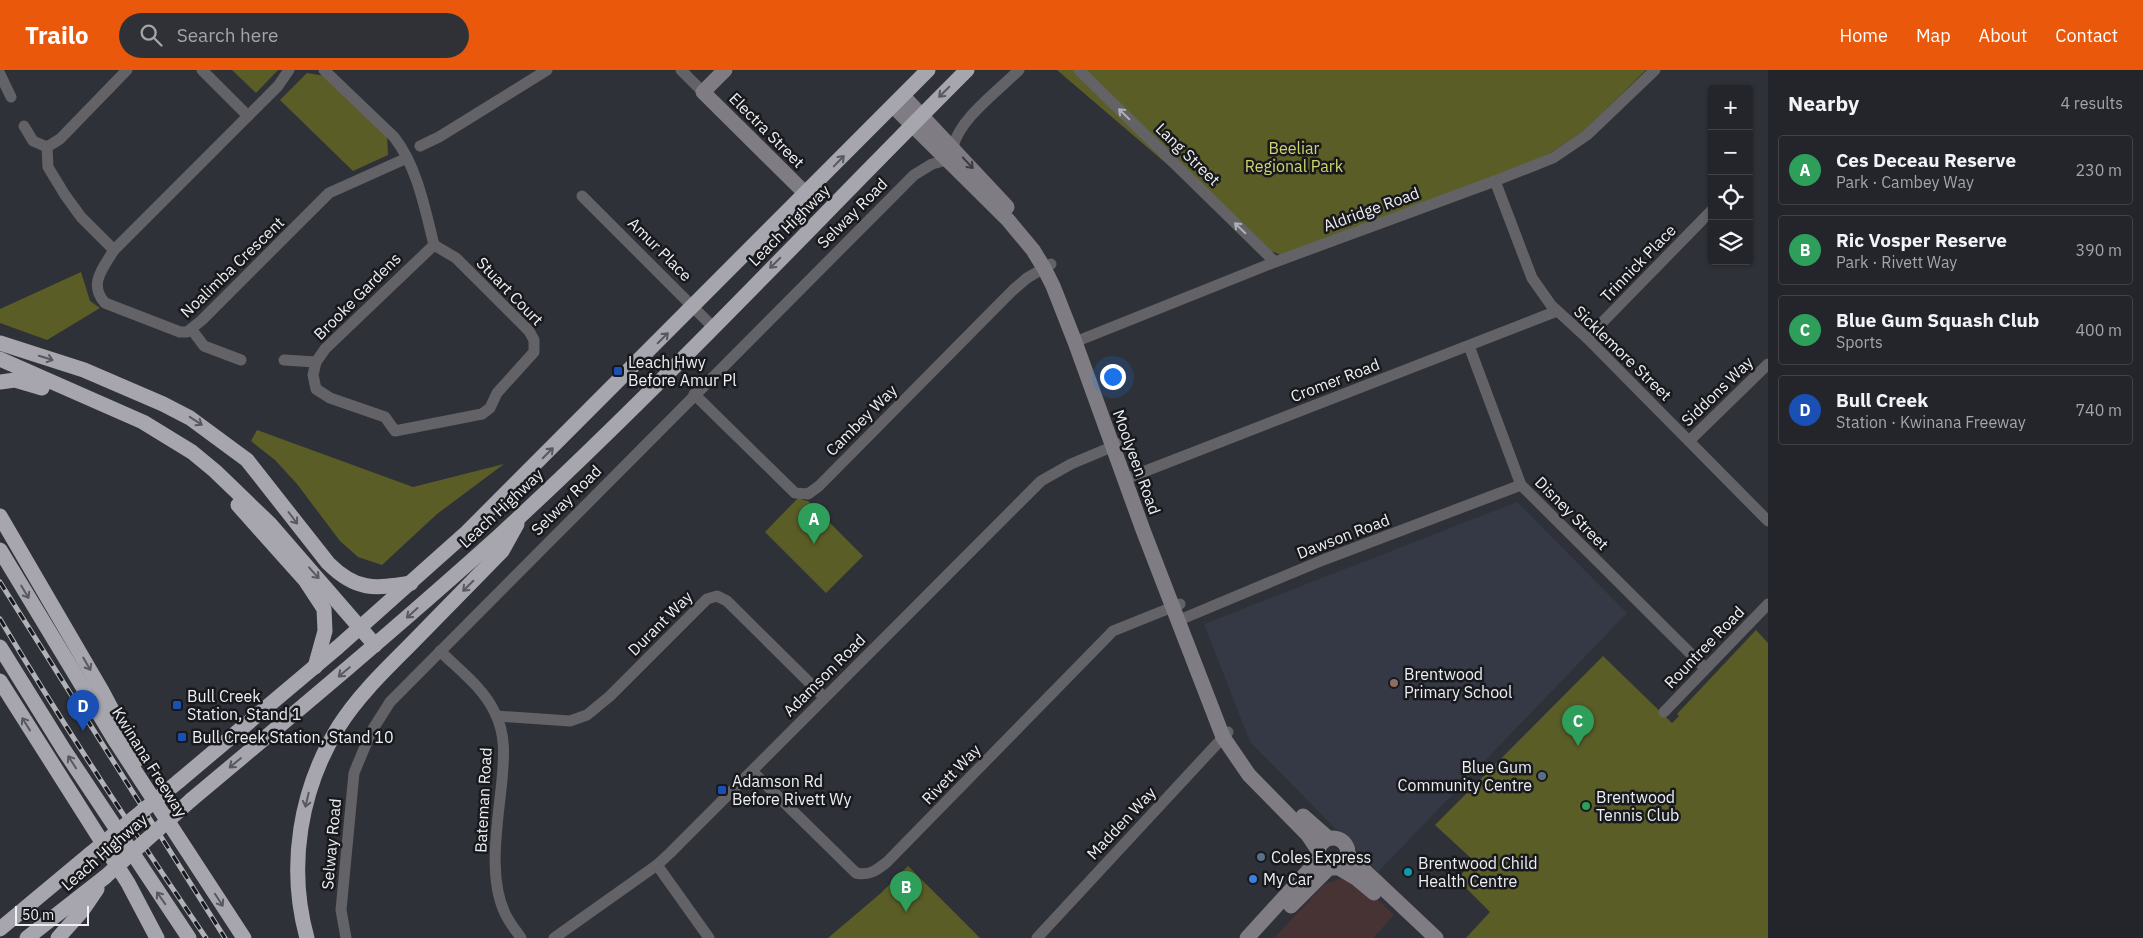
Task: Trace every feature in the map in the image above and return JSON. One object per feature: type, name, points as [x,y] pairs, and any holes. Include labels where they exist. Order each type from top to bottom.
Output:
[{"type":"highway","name":"Leach Highway","points":[[0,930],[315,667],[411,583],[511,490],[928,70]]},
{"type":"highway","name":"Leach Highway","points":[[27,938],[105,877],[190,800],[376,645],[524,512],[713,326],[967,70]]},
{"type":"highway","points":[[0,343],[84,370],[163,404],[190,418],[247,460],[328,563],[343,577],[361,586],[372,587],[411,583]]},
{"type":"highway","points":[[0,359],[30,378],[144,422],[179,443],[215,471],[270,524],[376,645]]},
{"type":"highway","points":[[0,382],[30,378]]},
{"type":"highway","points":[[62,391],[164,443],[208,476],[230,496],[305,580],[321,601],[326,624],[315,667]]},
{"type":"highway","points":[[307,938],[298,890],[297,857],[301,826],[310,786],[323,754],[340,725],[367,689],[502,551],[524,512]]},
{"type":"highway","points":[[0,516],[102,691],[182,845]]},
{"type":"highway","name":"Kwinana Freeway","points":[[0,550],[111,733],[244,938]]},
{"type":"highway","points":[[0,647],[64,750],[189,938]]},
{"type":"highway","points":[[0,681],[128,883],[157,938]]},
{"type":"highway","points":[[58,938],[82,911],[105,877]]},
{"type":"main road","points":[[703,92],[725,70]]},
{"type":"main road","name":"Electra Street","points":[[703,92],[806,194]]},
{"type":"main road","name":"Moolyeen Road","points":[[898,101],[950,153],[1047,266],[1053,286],[1078,341],[1226,734],[1291,806],[1330,856],[1371,889],[1423,938]]},
{"type":"main road","points":[[1247,938],[1330,856]]},
{"type":"main road","points":[[1261,938],[1330,856]]},
{"type":"main road","name":"Moolyeen Road","points":[[1330,856],[1436,938]]},
{"type":"street","points":[[47,147],[60,139],[127,70]]},
{"type":"street","points":[[202,70],[248,116]]},
{"type":"street","name":"Noalimba Crescent","points":[[290,70],[278,86],[114,250],[97,279],[96,288],[105,303],[180,332],[192,330],[329,193],[407,158]]},
{"type":"street","points":[[324,70],[394,137],[407,158],[434,245]]},
{"type":"street","points":[[420,146],[439,137],[547,70]]},
{"type":"street","name":"Electra Street","points":[[681,70],[703,92]]},
{"type":"street","points":[[950,153],[958,132],[972,115],[1019,70]]},
{"type":"street","name":"Lang Street","points":[[1079,70],[1275,262]]},
{"type":"street","name":"Aldridge Road","points":[[1078,341],[1275,262],[1553,158],[1575,144],[1600,124],[1655,70]]},
{"type":"street","points":[[0,74],[11,96]]},
{"type":"street","points":[[24,126],[33,141],[47,147]]},
{"type":"street","points":[[47,147],[48,167],[65,195],[81,217],[114,250]]},
{"type":"street","name":"Selway Road","points":[[346,938],[341,910],[354,773],[371,732],[390,702],[694,394],[914,175],[950,153]]},
{"type":"street","name":"Sicklemore Street","points":[[1495,181],[1532,278],[1557,311],[1768,521]]},
{"type":"street","name":"Amur Place","points":[[582,196],[713,326]]},
{"type":"street","name":"Trinnick Place","points":[[1586,338],[1708,214]]},
{"type":"street","name":"Brooke Gardens","points":[[409,428],[395,431],[385,417],[330,398],[316,389],[313,375],[316,362],[334,339],[434,245]]},
{"type":"street","name":"Stuart Court","points":[[409,428],[482,414],[490,408],[497,394],[534,352],[534,340],[529,331],[456,258],[434,245]]},
{"type":"street","name":"Cambey Way","points":[[694,394],[795,494],[808,494],[826,479],[1013,290],[1026,278],[1047,266]]},
{"type":"street","name":"Cromer Road","points":[[1129,478],[1557,311]]},
{"type":"street","points":[[192,330],[204,346],[241,360]]},
{"type":"street","name":"Disney Street","points":[[1469,346],[1521,485],[1705,668]]},
{"type":"street","points":[[284,360],[316,362]]},
{"type":"street","name":"Siddons Way","points":[[1689,441],[1768,364]]},
{"type":"street","name":"Adamson Road","points":[[554,938],[657,865],[1041,481],[1071,464],[1117,444]]},
{"type":"street","name":"Dawson Road","points":[[1179,612],[1521,485]]},
{"type":"street","name":"Durant Way","points":[[497,716],[570,721],[587,715],[596,710],[712,597],[722,598],[727,601],[824,697]]},
{"type":"street","name":"Rountree Road","points":[[1664,712],[1768,604]]},
{"type":"street","name":"Rivett Way","points":[[752,771],[856,873],[866,875],[876,871],[887,862],[1114,631],[1179,612]]},
{"type":"street","name":"Bateman Road","points":[[440,651],[482,693],[497,716],[505,750],[497,836],[496,878],[500,899],[507,918],[521,938]]},
{"type":"street","name":"Madden Way","points":[[1037,938],[1226,734]]},
{"type":"street","points":[[657,865],[709,938]]},
{"type":"shaded area","name":"Brentwood Primary School","points":[[1517,502],[1627,613],[1378,872],[1250,742],[1204,624]]},
{"type":"shaded area","points":[[1344,877],[1361,884],[1394,915],[1373,938],[1274,938],[1325,884]]},
{"type":"green space","points":[[232,70],[278,70],[256,93]]},
{"type":"green space","name":"Beeliar Regional Park","points":[[1057,70],[1646,70],[1585,130],[1549,154],[1517,168],[1281,255],[1266,249]]},
{"type":"green space","points":[[307,73],[325,76],[387,136],[388,155],[353,171],[280,100]]},
{"type":"green space","points":[[81,272],[90,301],[100,308],[47,340],[0,323],[0,309]]},
{"type":"green space","points":[[257,430],[413,487],[504,464],[437,514],[382,565],[358,557],[340,541],[297,484],[275,460],[251,441]]},
{"type":"green space","points":[[799,497],[808,501],[863,556],[826,593],[765,532]]},
{"type":"green space","name":"Brentwood Tennis Club","points":[[1756,630],[1768,643],[1768,938],[1466,938],[1490,912],[1457,879],[1474,861],[1435,825],[1603,656],[1672,723],[1679,716],[1677,714]]},
{"type":"green space","points":[[908,866],[980,938],[828,938],[881,893]]},
{"type":"railway","points":[[0,582],[225,938]]},
{"type":"railway","points":[[0,619],[101,780],[206,938]]},
{"type":"place","name":"Leach Hwy Before Amur Pl","points":[[618,371]]},
{"type":"place","name":"Ces Deceau Reserve","points":[[814,544]]},
{"type":"place","name":"Brentwood Primary School","points":[[1394,683]]},
{"type":"place","name":"Bull Creek Station, Stand 1","points":[[177,705]]},
{"type":"place","name":"Bull Creek","points":[[83,731]]},
{"type":"place","name":"Bull Creek Station, Stand 10","points":[[182,737]]},
{"type":"place","name":"Blue Gum Squash Club","points":[[1578,746]]},
{"type":"place","name":"Blue Gum Community Centre","points":[[1542,776]]},
{"type":"place","name":"Adamson Rd Before Rivett Wy","points":[[722,790]]},
{"type":"place","name":"Brentwood Tennis Club","points":[[1586,806]]},
{"type":"place","name":"Coles Express","points":[[1261,857]]},
{"type":"place","name":"Brentwood Child Health Centre","points":[[1408,872]]},
{"type":"place","name":"My Car","points":[[1253,879]]},
{"type":"place","name":"Ric Vosper Reserve","points":[[906,912]]}]
